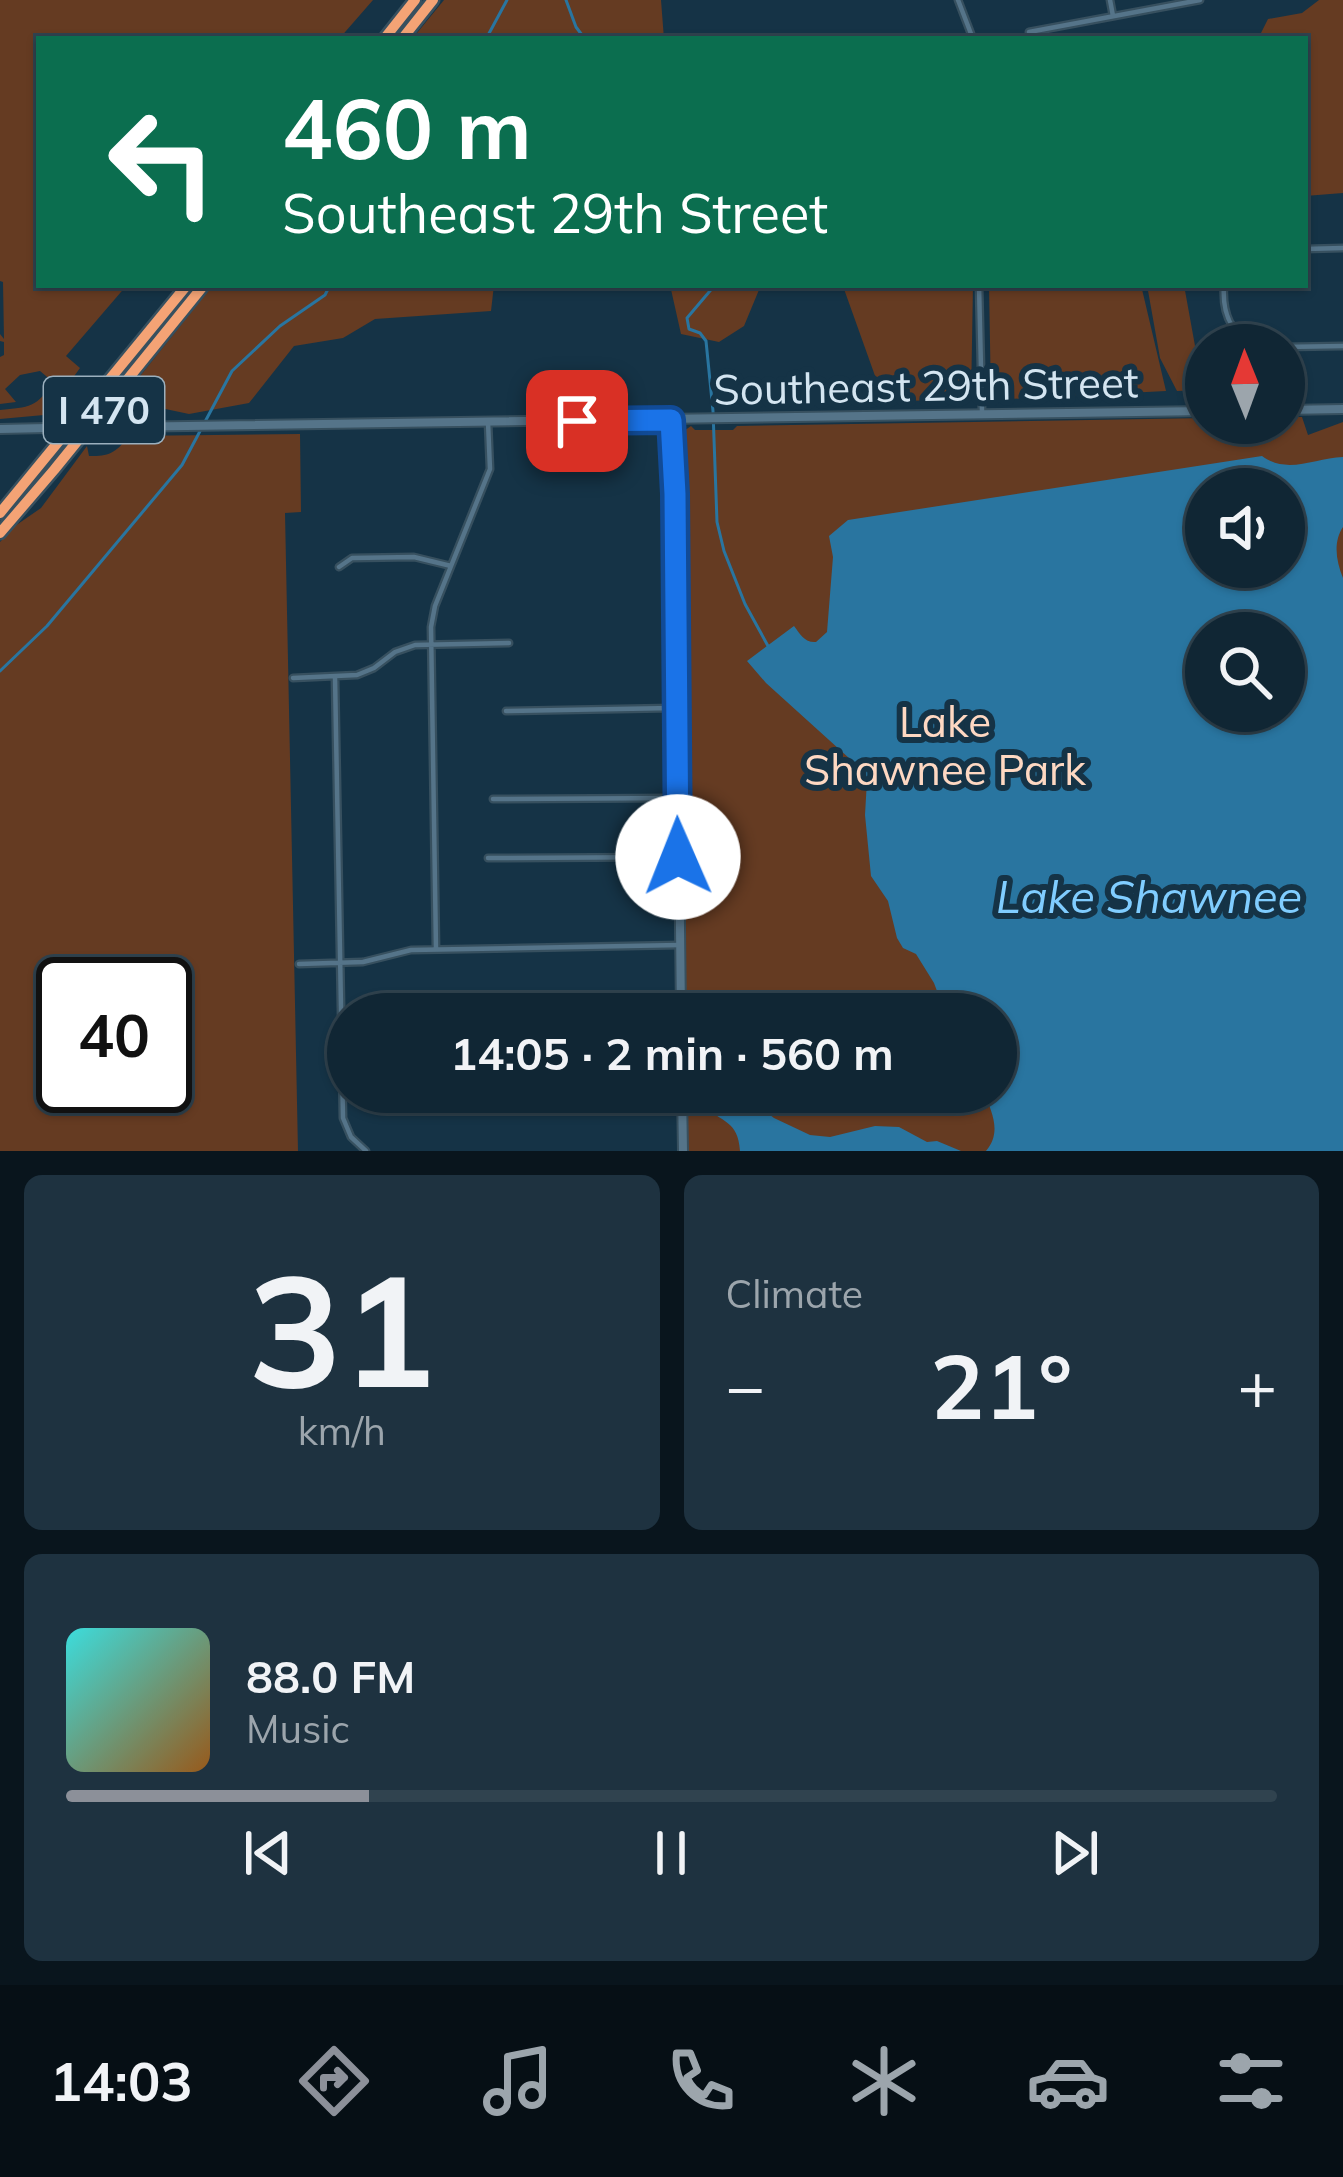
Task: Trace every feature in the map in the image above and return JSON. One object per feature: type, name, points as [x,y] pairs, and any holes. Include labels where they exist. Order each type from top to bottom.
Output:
[{"type":"highway","points":[[386,36],[416,0]]},
{"type":"highway","points":[[404,36],[433,0]]},
{"type":"highway","name":"I 470","points":[[0,514],[186,288]]},
{"type":"highway","name":"I 470","points":[[0,533],[202,288]]},
{"type":"main road","points":[[1305,410],[1343,409]]},
{"type":"main road","name":"Southeast 29th Street","points":[[0,429],[1185,411]]},
{"type":"main road","points":[[671,420],[681,993]]},
{"type":"main road","points":[[682,1113],[682,1151]]},
{"type":"street","points":[[958,0],[972,36]]},
{"type":"street","points":[[1110,0],[1113,16]]},
{"type":"street","points":[[1029,32],[1200,0]]},
{"type":"street","points":[[1308,248],[1343,248]]},
{"type":"street","points":[[979,288],[982,414]]},
{"type":"street","points":[[1225,288],[1224,306],[1231,324]]},
{"type":"street","points":[[1305,347],[1343,346]]},
{"type":"street","points":[[436,949],[430,644],[435,606],[490,469],[488,422]]},
{"type":"street","points":[[339,567],[352,557],[414,557],[451,566]]},
{"type":"street","points":[[293,677],[366,672],[404,648],[509,643]]},
{"type":"street","points":[[335,676],[342,993]]},
{"type":"street","points":[[506,711],[673,708],[677,713]]},
{"type":"street","points":[[493,799],[677,797]]},
{"type":"street","points":[[488,858],[678,857]]},
{"type":"street","points":[[299,964],[363,962],[404,950],[680,945]]},
{"type":"street","points":[[344,1113],[350,1137],[366,1151]]},
{"type":"green space","points":[[0,0],[373,0],[342,36],[36,36],[36,288],[124,288],[66,356],[80,368],[67,386],[66,413],[0,419],[0,410],[37,401],[52,381],[40,371],[20,375],[5,389],[16,402],[0,404],[4,342],[0,334],[4,339]]},
{"type":"green space","points":[[444,0],[661,0],[664,36],[414,36]]},
{"type":"green space","points":[[1319,0],[1343,0],[1343,193],[1308,196],[1308,36],[1260,36],[1268,19],[1302,13]]},
{"type":"green space","points":[[211,288],[494,288],[491,311],[375,319],[343,338],[294,346],[249,403],[189,414],[157,404],[116,406]]},
{"type":"green space","points":[[671,288],[760,288],[744,326],[719,342],[681,334]]},
{"type":"green space","points":[[973,288],[971,400],[884,401],[844,289]]},
{"type":"green space","points":[[989,288],[1142,288],[1166,391],[991,400]]},
{"type":"green space","points":[[1148,288],[1185,288],[1191,324],[1185,324],[1185,391],[1177,391],[1160,358]]},
{"type":"green space","name":"Lake Shawnee","points":[[1185,418],[1185,444],[1305,444],[1305,426],[1308,435],[1343,422],[1343,1151],[686,1151],[685,1113],[1017,1113],[1017,993],[683,993],[681,433],[691,426],[695,430],[733,430],[737,426]]},
{"type":"green space","points":[[300,434],[301,512],[285,513],[298,1151],[0,1151],[0,542],[41,508],[87,446],[89,456],[116,450],[128,436]]},
{"type":"water","name":"Lake Shawnee","points":[[1262,456],[1291,465],[1343,457],[1343,527],[1337,552],[1343,578],[1343,1151],[986,1151],[995,1130],[991,1113],[1017,1113],[1017,993],[938,993],[916,954],[903,948],[897,938],[888,901],[871,876],[867,780],[747,661],[794,626],[812,642],[827,632],[833,557],[829,536],[848,520]]},
{"type":"water","points":[[713,1113],[768,1113],[810,1135],[830,1137],[875,1126],[899,1127],[927,1142],[961,1151],[740,1151],[732,1128]]},
{"type":"waterway","points":[[488,36],[507,0]]},
{"type":"waterway","points":[[566,0],[583,36]]},
{"type":"waterway","points":[[0,671],[47,626],[182,465],[232,371],[328,288]]},
{"type":"waterway","points":[[712,288],[687,318],[689,329],[706,341],[717,522],[745,604],[768,646]]},
{"type":"route","points":[[577,421],[671,420],[678,857]]},
{"type":"park label","name":"Lake Shawnee Park","points":[[945,746]]}]
